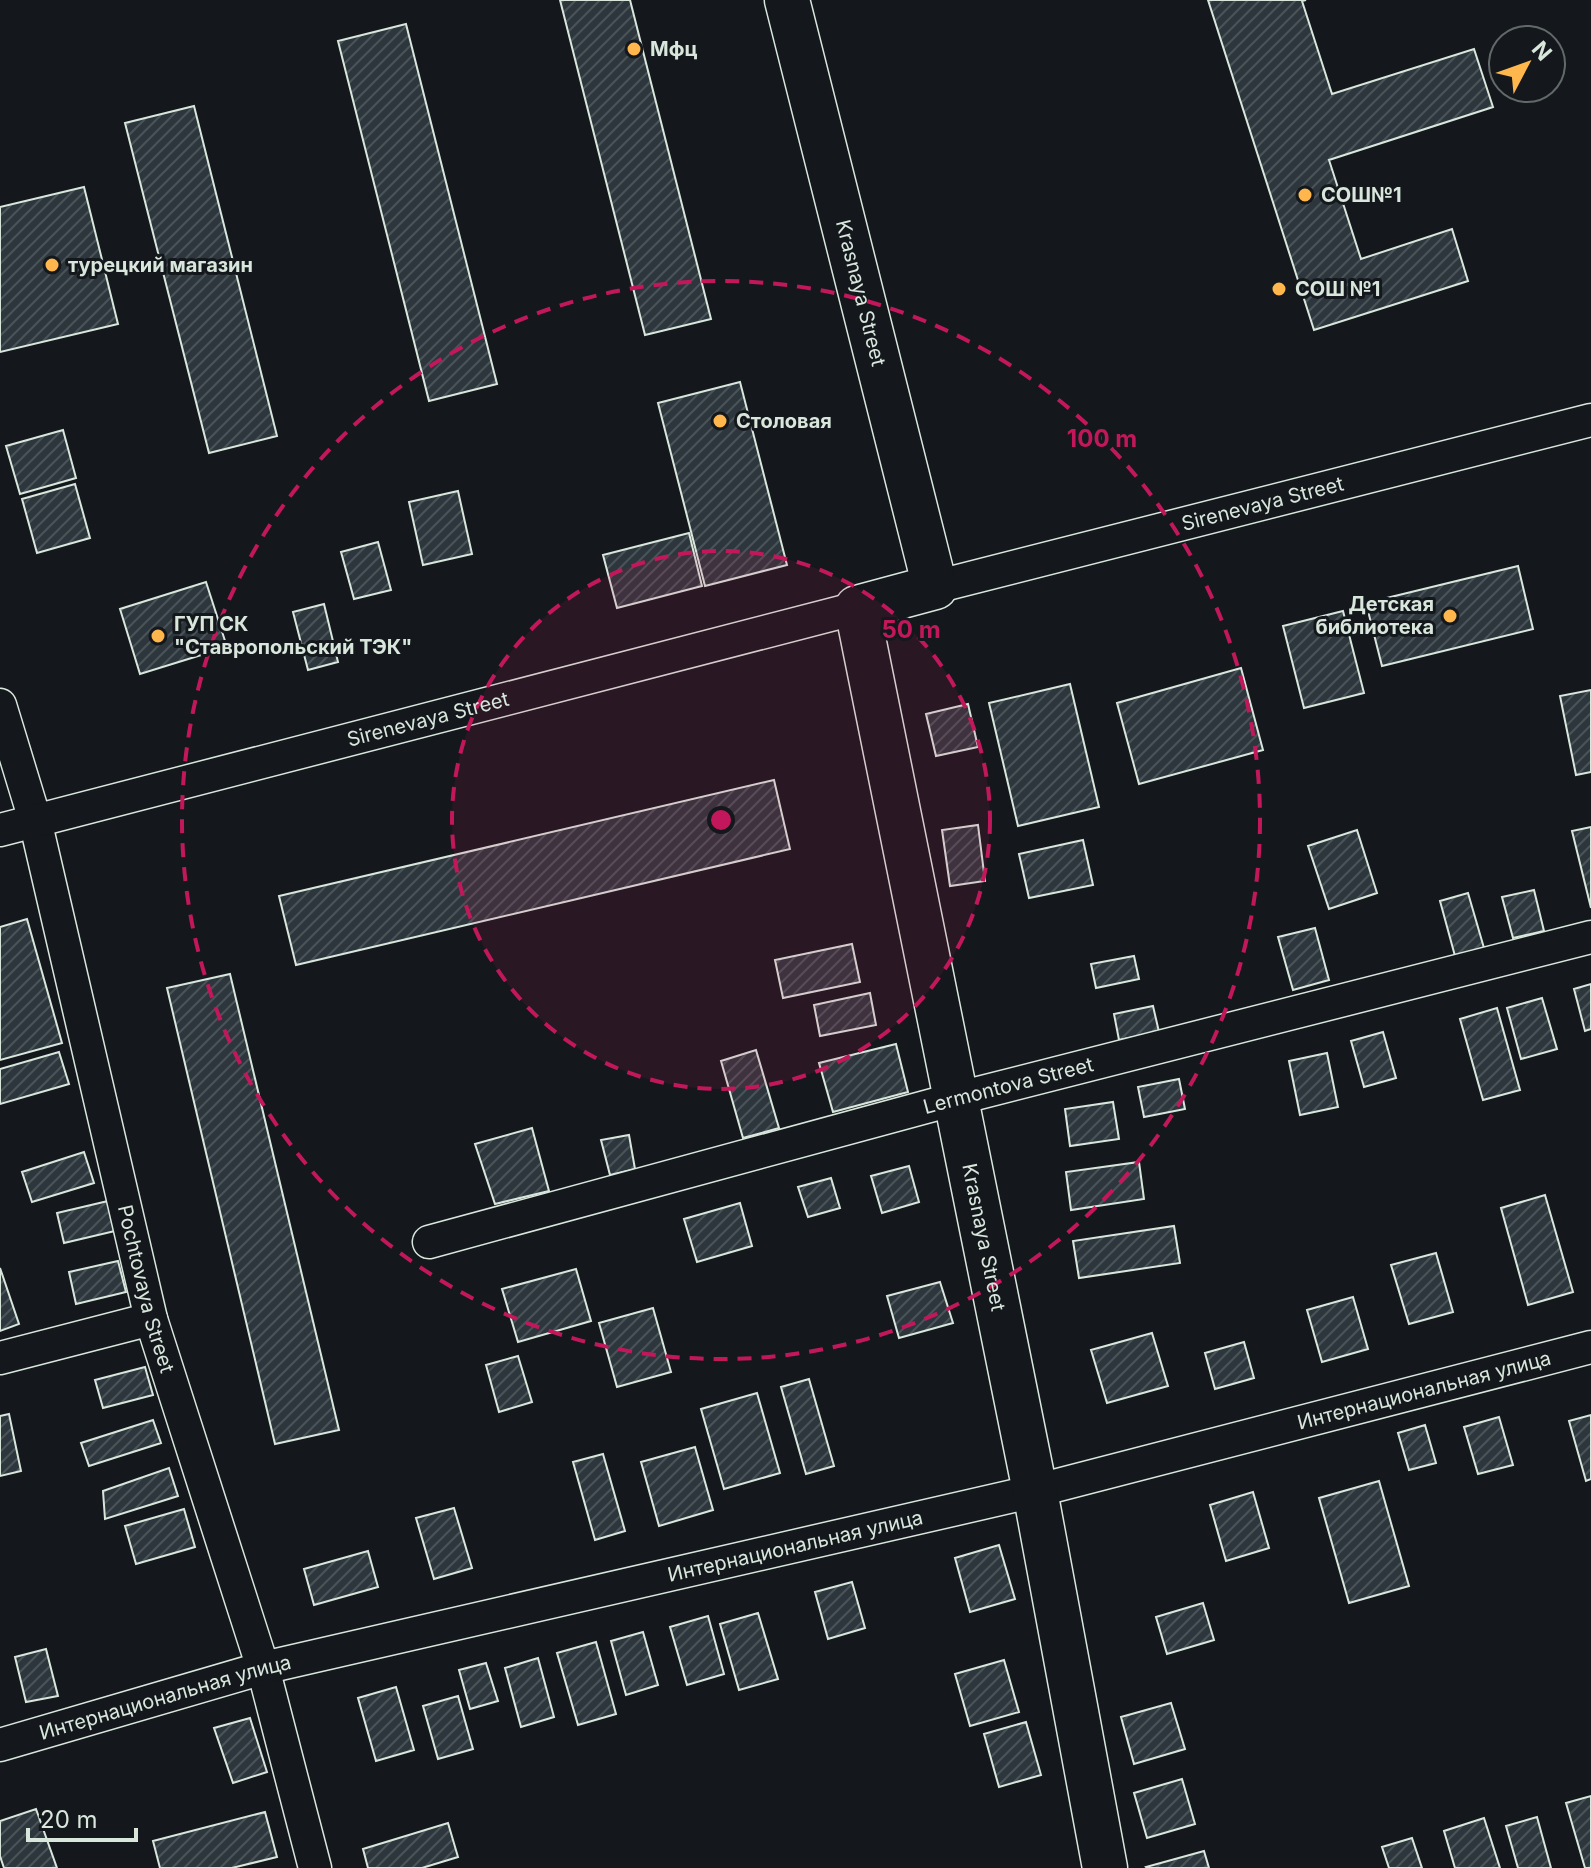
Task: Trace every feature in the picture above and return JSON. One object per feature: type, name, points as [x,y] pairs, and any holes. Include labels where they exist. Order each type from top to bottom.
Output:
[{"type":"street","name":"Krasnaya Street","points":[[787,0],[935,587]]},
{"type":"street","name":"Sirenevaya Street","points":[[935,587],[1591,420]]},
{"type":"street","points":[[857,608],[935,587]]},
{"type":"street","name":"Krasnaya Street","points":[[857,608],[1035,1491],[1105,1868]]},
{"type":"street","name":"Sirenevaya Street","points":[[0,830],[857,608]]},
{"type":"street","name":"Pochtovaya Street","points":[[0,705],[35,820],[151,1319],[263,1668],[315,1868]]},
{"type":"street","name":"Lermontova Street","points":[[429,1242],[955,1099],[1591,937]]},
{"type":"street","points":[[0,1358],[151,1319]]},
{"type":"street","name":"Интернациональная улица","points":[[0,1745],[263,1668],[1035,1491],[1591,1347]]},
{"type":"building","points":[[560,0],[630,0],[711,319],[645,335]]},
{"type":"building","name":"СОШ№1","points":[[1208,0],[1306,0],[1302,1],[1332,94],[1474,49],[1487,89],[1487,104],[1493,107],[1329,160],[1361,259],[1452,229],[1468,281],[1314,330]]},
{"type":"building","points":[[406,24],[497,384],[429,401],[338,41]]},
{"type":"building","points":[[194,106],[277,436],[209,453],[125,123]]},
{"type":"building","name":"турецкий магазин","points":[[84,187],[118,324],[0,352],[0,207]]},
{"type":"building","points":[[740,382],[787,565],[705,586],[658,403]]},
{"type":"building","points":[[63,430],[76,478],[20,494],[6,446]]},
{"type":"building","points":[[75,484],[90,538],[37,553],[22,499]]},
{"type":"building","points":[[458,491],[472,554],[423,565],[409,502]]},
{"type":"building","points":[[689,533],[702,586],[617,608],[603,555]]},
{"type":"building","points":[[378,542],[391,590],[354,599],[341,552]]},
{"type":"building","name":"Детская библиотека","points":[[1518,566],[1533,629],[1382,666],[1366,603]]},
{"type":"building","points":[[206,582],[227,647],[140,674],[120,609]]},
{"type":"building","points":[[324,604],[338,662],[308,670],[293,612]]},
{"type":"building","points":[[1343,611],[1364,693],[1304,708],[1283,626]]},
{"type":"building","points":[[1241,668],[1263,750],[1139,784],[1117,703]]},
{"type":"building","points":[[1070,684],[1099,807],[1018,826],[989,703]]},
{"type":"building","points":[[1591,690],[1591,772],[1576,775],[1560,696]]},
{"type":"building","points":[[968,704],[978,747],[936,756],[926,714]]},
{"type":"building","points":[[774,780],[790,849],[296,965],[279,896]]},
{"type":"building","points":[[978,825],[985,881],[950,886],[942,830]]},
{"type":"building","points":[[1591,827],[1591,908],[1572,831]]},
{"type":"building","points":[[1357,830],[1377,893],[1329,909],[1308,846]]},
{"type":"building","points":[[1083,840],[1093,885],[1029,898],[1019,854]]},
{"type":"building","points":[[1534,890],[1544,931],[1513,938],[1502,897]]},
{"type":"building","points":[[1468,893],[1484,948],[1455,956],[1440,901]]},
{"type":"building","points":[[27,919],[62,1043],[0,1060],[0,927]]},
{"type":"building","points":[[1315,928],[1329,980],[1293,990],[1278,937]]},
{"type":"building","points":[[852,944],[860,982],[783,998],[775,960]]},
{"type":"building","points":[[1134,956],[1139,979],[1096,988],[1091,964]]},
{"type":"building","points":[[230,974],[339,1430],[275,1444],[167,988]]},
{"type":"building","points":[[1591,984],[1591,1029],[1585,1031],[1574,989]]},
{"type":"building","points":[[870,993],[876,1025],[820,1036],[814,1005]]},
{"type":"building","points":[[1542,998],[1557,1049],[1521,1059],[1507,1008]]},
{"type":"building","points":[[1153,1006],[1159,1032],[1119,1040],[1114,1014]]},
{"type":"building","points":[[1497,1008],[1520,1090],[1483,1100],[1460,1019]]},
{"type":"building","points":[[1383,1032],[1396,1078],[1364,1087],[1351,1041]]},
{"type":"building","points":[[896,1044],[908,1092],[833,1112],[819,1063]]},
{"type":"building","points":[[756,1050],[779,1128],[743,1138],[721,1061]]},
{"type":"building","points":[[59,1052],[69,1084],[0,1104],[0,1069]]},
{"type":"building","points":[[1327,1053],[1338,1107],[1300,1115],[1289,1061]]},
{"type":"building","points":[[1179,1079],[1185,1109],[1144,1117],[1138,1087]]},
{"type":"building","points":[[1113,1102],[1119,1139],[1070,1146],[1065,1109]]},
{"type":"building","points":[[532,1128],[549,1191],[495,1204],[475,1144]]},
{"type":"building","points":[[629,1135],[635,1169],[610,1175],[601,1140]]},
{"type":"building","points":[[84,1152],[94,1183],[32,1202],[22,1172]]},
{"type":"building","points":[[1139,1162],[1144,1199],[1071,1210],[1066,1172]]},
{"type":"building","points":[[909,1166],[919,1202],[882,1213],[871,1176]]},
{"type":"building","points":[[831,1178],[840,1208],[808,1217],[798,1187]]},
{"type":"building","points":[[1545,1195],[1573,1292],[1528,1305],[1501,1208]]},
{"type":"building","points":[[108,1201],[115,1231],[64,1243],[57,1213]]},
{"type":"building","points":[[740,1203],[752,1246],[697,1262],[684,1219]]},
{"type":"building","points":[[1174,1226],[1180,1263],[1079,1278],[1073,1241]]},
{"type":"building","points":[[1436,1253],[1453,1312],[1409,1324],[1391,1265]]},
{"type":"building","points":[[118,1261],[126,1292],[76,1304],[69,1272]]},
{"type":"building","points":[[0,1268],[19,1324],[0,1331]]},
{"type":"building","points":[[576,1269],[591,1321],[518,1342],[502,1289]]},
{"type":"building","points":[[940,1282],[953,1323],[899,1338],[887,1296]]},
{"type":"building","points":[[1353,1297],[1368,1349],[1322,1362],[1307,1310]]},
{"type":"building","points":[[653,1308],[671,1372],[617,1387],[599,1323]]},
{"type":"building","points":[[1152,1333],[1168,1386],[1107,1403],[1091,1350]]},
{"type":"building","points":[[1244,1342],[1254,1378],[1215,1389],[1205,1353]]},
{"type":"building","points":[[518,1356],[532,1402],[499,1412],[486,1365]]},
{"type":"building","points":[[145,1367],[153,1395],[103,1408],[95,1380]]},
{"type":"building","points":[[809,1379],[834,1466],[806,1474],[781,1387]]},
{"type":"building","points":[[757,1393],[780,1473],[724,1489],[701,1409]]},
{"type":"building","points":[[9,1414],[21,1471],[0,1476],[0,1416]]},
{"type":"building","points":[[1591,1415],[1591,1479],[1586,1481],[1569,1421]]},
{"type":"building","points":[[1499,1417],[1513,1465],[1478,1474],[1464,1427]]},
{"type":"building","points":[[153,1420],[161,1443],[89,1466],[81,1443]]},
{"type":"building","points":[[1425,1425],[1436,1463],[1409,1470],[1398,1433]]},
{"type":"building","points":[[695,1447],[713,1510],[659,1526],[641,1462]]},
{"type":"building","points":[[603,1454],[625,1531],[595,1540],[573,1462]]},
{"type":"building","points":[[169,1468],[178,1496],[105,1519],[103,1491]]},
{"type":"building","points":[[1379,1481],[1409,1586],[1349,1603],[1319,1498]]},
{"type":"building","points":[[1253,1492],[1269,1548],[1226,1561],[1210,1505]]},
{"type":"building","points":[[454,1508],[472,1568],[434,1579],[416,1518]]},
{"type":"building","points":[[184,1509],[195,1547],[136,1564],[125,1526]]},
{"type":"building","points":[[999,1545],[1015,1599],[970,1612],[955,1558]]},
{"type":"building","points":[[368,1551],[378,1587],[314,1605],[304,1569]]},
{"type":"building","points":[[852,1582],[865,1628],[828,1639],[815,1592]]},
{"type":"building","points":[[1203,1603],[1214,1640],[1167,1654],[1156,1617]]},
{"type":"building","points":[[758,1613],[778,1679],[739,1690],[720,1624]]},
{"type":"building","points":[[708,1616],[724,1674],[687,1685],[670,1627]]},
{"type":"building","points":[[643,1632],[658,1685],[626,1695],[611,1641]]},
{"type":"building","points":[[596,1642],[616,1714],[578,1725],[557,1653]]},
{"type":"building","points":[[46,1649],[58,1696],[26,1702],[15,1657]]},
{"type":"building","points":[[538,1658],[554,1717],[521,1727],[505,1668]]},
{"type":"building","points":[[1004,1660],[1019,1712],[970,1726],[955,1674]]},
{"type":"building","points":[[486,1663],[498,1701],[470,1709],[459,1670]]},
{"type":"building","points":[[396,1687],[414,1750],[376,1761],[358,1698]]},
{"type":"building","points":[[458,1696],[473,1749],[438,1759],[423,1706]]},
{"type":"building","points":[[1171,1703],[1185,1749],[1134,1764],[1121,1717]]},
{"type":"building","points":[[250,1718],[267,1772],[233,1783],[214,1728]]},
{"type":"building","points":[[1026,1722],[1041,1775],[999,1787],[984,1734]]},
{"type":"building","points":[[1182,1779],[1195,1824],[1147,1838],[1134,1793]]},
{"type":"building","points":[[1591,1796],[1591,1868],[1585,1868],[1566,1803]]},
{"type":"building","points":[[36,1809],[57,1868],[4,1868],[0,1856],[0,1821]]},
{"type":"building","points":[[265,1812],[277,1857],[232,1868],[160,1868],[153,1841]]},
{"type":"building","points":[[1537,1817],[1551,1868],[1518,1868],[1506,1826]]},
{"type":"building","points":[[1484,1818],[1500,1868],[1455,1868],[1444,1831]]},
{"type":"building","points":[[448,1823],[458,1857],[422,1868],[368,1868],[363,1849]]},
{"type":"building","points":[[1412,1838],[1422,1868],[1389,1868],[1382,1847]]},
{"type":"building","points":[[1204,1851],[1209,1868],[1146,1867]]},
{"type":"place","name":"Мфц","points":[[634,49]]},
{"type":"place","name":"СОШ№1","points":[[1305,195]]},
{"type":"place","name":"турецкий магазин","points":[[52,265]]},
{"type":"place","name":"СОШ №1","points":[[1279,289]]},
{"type":"place","name":"Столовая","points":[[720,421]]},
{"type":"place","name":"Детская библиотека","points":[[1450,616]]},
{"type":"place","name":"ГУП СК \"Ставропольский ТЭК\"","points":[[158,636]]}]
